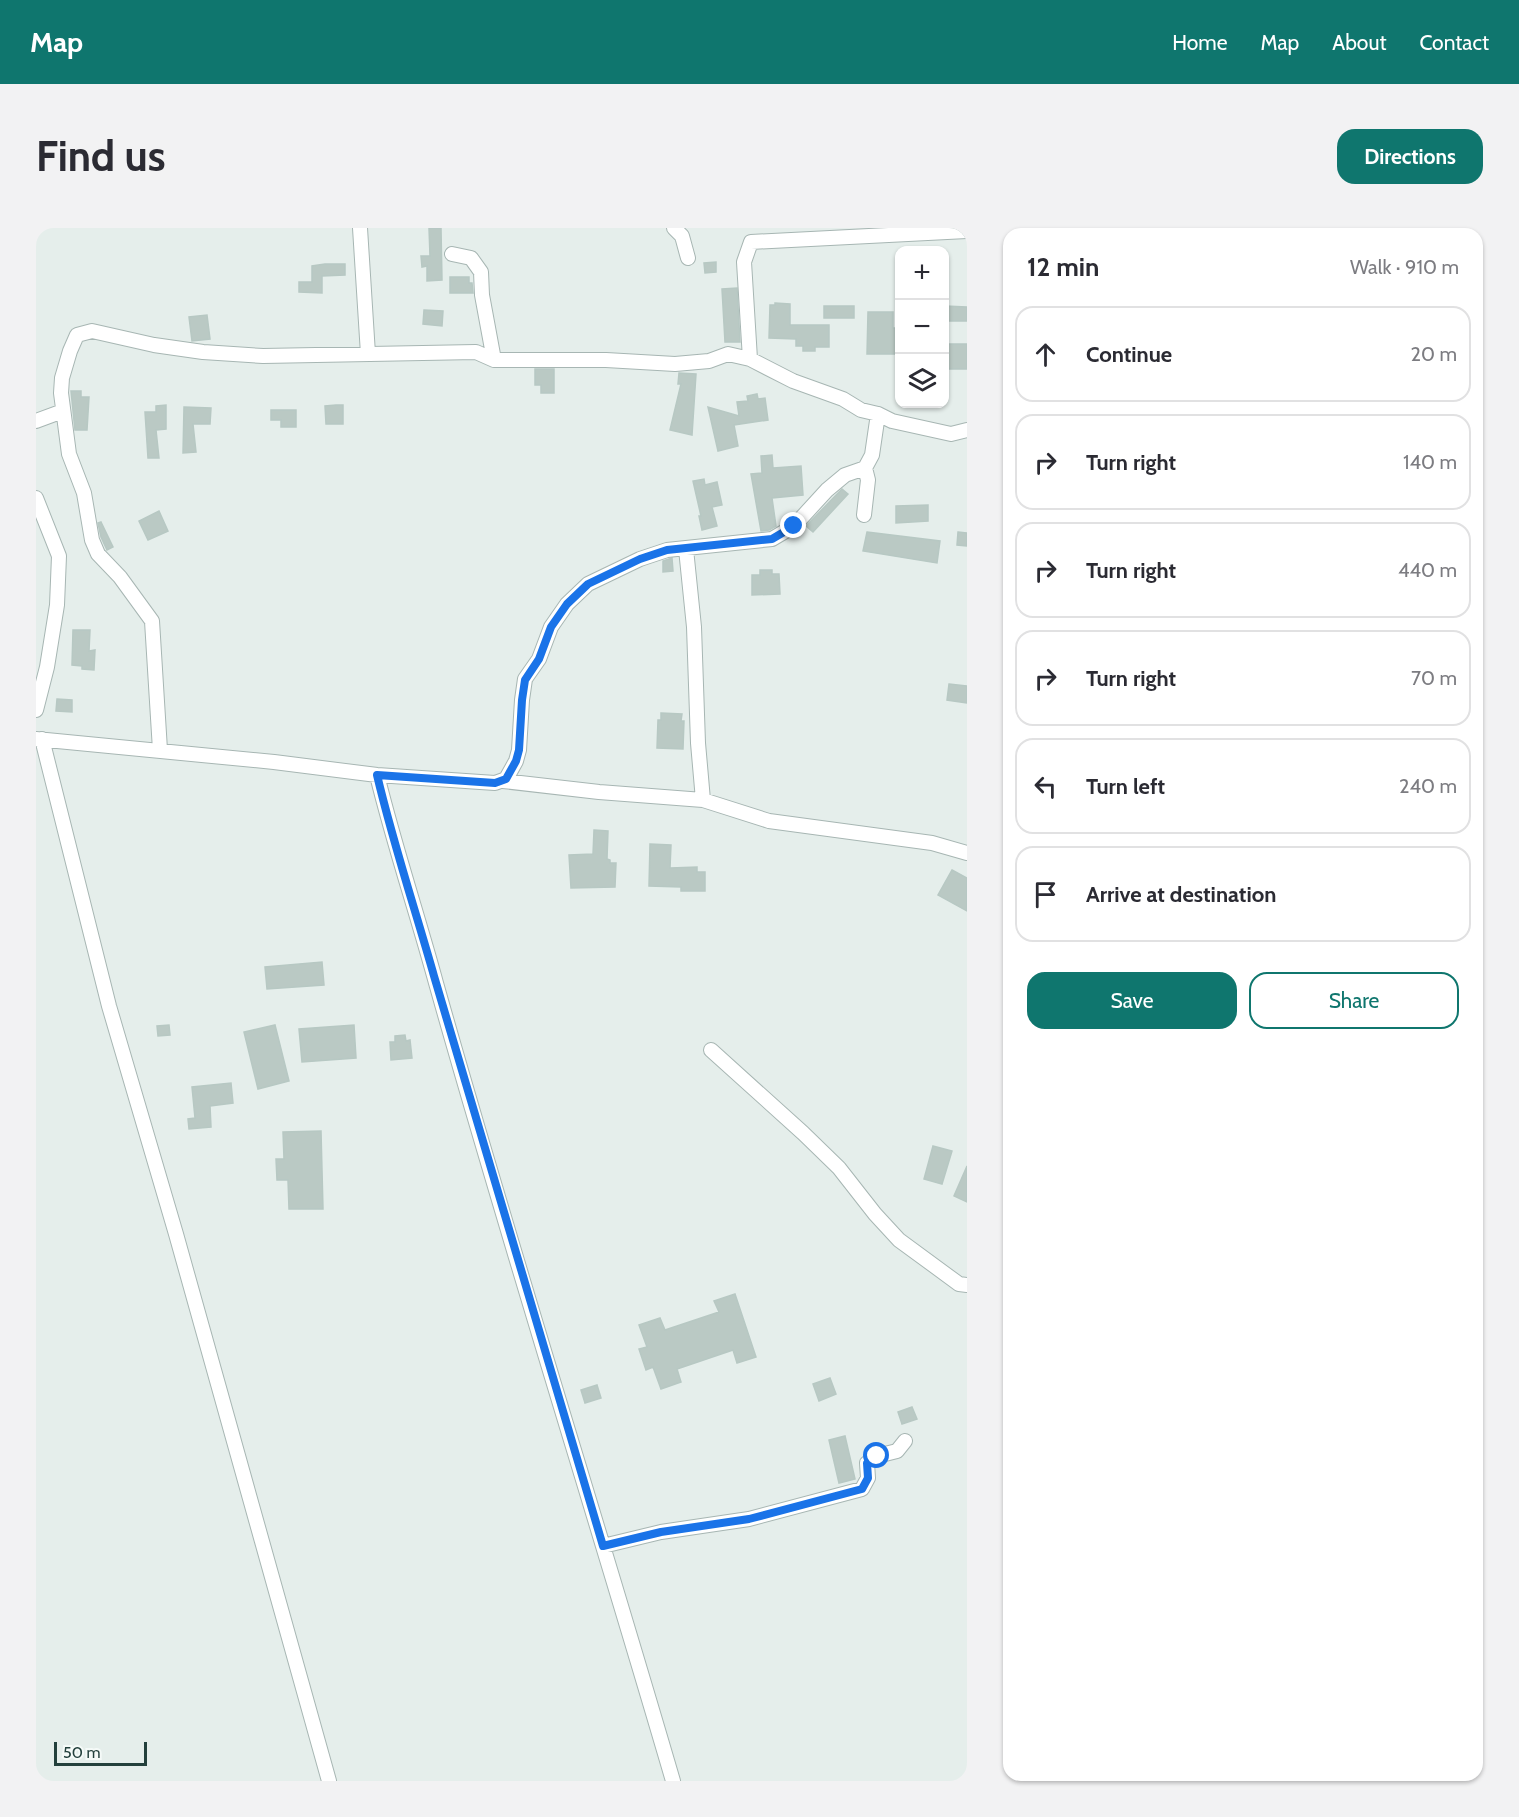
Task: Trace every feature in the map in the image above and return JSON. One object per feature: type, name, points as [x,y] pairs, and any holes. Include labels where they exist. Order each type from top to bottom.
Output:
[{"type":"street","points":[[360,228],[368,354]]},
{"type":"street","points":[[674,228],[682,236],[688,258]]},
{"type":"street","points":[[750,360],[744,262],[751,242],[761,235],[967,231]]},
{"type":"street","points":[[452,254],[471,258],[481,272],[482,295],[494,360]]},
{"type":"street","points":[[160,750],[152,621],[112,567],[98,554],[89,524],[84,493],[69,454],[61,393],[62,378],[77,335],[92,331],[154,345],[203,352],[275,356],[476,352],[494,360],[606,360],[675,364],[709,361],[728,354],[750,360],[793,381],[843,399],[861,410],[878,414],[892,421],[951,434],[967,430]]},
{"type":"street","points":[[36,421],[63,411]]},
{"type":"street","points":[[864,515],[868,480],[865,468],[872,455],[878,414]]},
{"type":"street","points":[[503,781],[516,761],[519,750],[525,680],[539,659],[551,627],[567,604],[588,584],[640,559],[667,550],[772,539],[794,526],[844,475],[865,468]]},
{"type":"street","points":[[36,498],[59,556],[57,605],[47,667],[36,710]]},
{"type":"street","points":[[686,549],[694,627],[698,743],[703,800]]},
{"type":"street","points":[[329,1781],[176,1234],[109,1006],[39,739],[160,750],[377,775],[495,783],[503,781],[599,792],[703,800],[769,821],[932,843],[967,853]]},
{"type":"street","points":[[377,775],[393,840],[434,973],[480,1138],[673,1781]]},
{"type":"street","points":[[711,1050],[839,1168],[899,1240],[959,1284],[967,1286]]},
{"type":"street","points":[[603,1546],[661,1532],[749,1519],[862,1489],[868,1478],[867,1463],[877,1456],[897,1452],[905,1441]]},
{"type":"building","points":[[429,228],[441,228],[442,280],[427,281],[427,266],[422,267],[421,256],[430,256]]},
{"type":"building","points":[[716,262],[716,272],[705,273],[704,263]]},
{"type":"building","points":[[345,264],[345,275],[322,276],[322,293],[299,292],[299,282],[312,282],[312,266]]},
{"type":"building","points":[[450,277],[469,277],[473,293],[450,293]]},
{"type":"building","points":[[737,288],[740,342],[725,342],[722,289]]},
{"type":"building","points":[[775,303],[790,304],[790,325],[829,325],[829,347],[815,347],[815,351],[803,351],[803,346],[796,346],[796,339],[769,338],[770,305],[775,305]]},
{"type":"building","points":[[824,306],[854,306],[854,318],[824,318]]},
{"type":"building","points":[[949,306],[967,307],[967,321],[949,321]]},
{"type":"building","points":[[424,310],[443,311],[442,326],[423,324]]},
{"type":"building","points":[[868,312],[893,312],[895,354],[867,354]]},
{"type":"building","points":[[207,315],[210,339],[192,341],[189,317]]},
{"type":"building","points":[[949,344],[967,344],[967,369],[949,369]]},
{"type":"building","points":[[535,369],[554,369],[554,393],[541,393],[541,385],[535,385]]},
{"type":"building","points":[[679,373],[696,374],[692,435],[670,430],[681,384],[678,384]]},
{"type":"building","points":[[71,391],[81,391],[81,397],[89,397],[87,430],[75,430]]},
{"type":"building","points":[[757,394],[758,399],[765,398],[768,420],[734,425],[738,446],[718,451],[708,407],[739,416],[737,402],[748,401],[747,396]]},
{"type":"building","points":[[166,405],[166,429],[156,430],[159,458],[148,458],[145,412],[156,412],[156,406]]},
{"type":"building","points":[[343,405],[343,424],[326,424],[325,406]]},
{"type":"building","points":[[184,407],[211,408],[210,424],[193,424],[196,452],[183,453]]},
{"type":"building","points":[[271,410],[296,410],[296,427],[281,427],[281,420],[271,420]]},
{"type":"building","points":[[772,455],[773,468],[801,466],[803,495],[772,498],[776,526],[761,531],[751,474],[762,473],[761,456]]},
{"type":"building","points":[[704,479],[705,485],[717,482],[722,505],[712,507],[717,526],[702,530],[693,481]]},
{"type":"building","points":[[842,489],[848,494],[813,532],[806,526]]},
{"type":"building","points":[[928,505],[928,521],[896,523],[896,506]]},
{"type":"building","points":[[159,511],[168,531],[148,540],[139,521]]},
{"type":"building","points":[[101,522],[113,547],[107,550],[98,523]]},
{"type":"building","points":[[867,532],[940,541],[937,563],[863,551]]},
{"type":"building","points":[[958,532],[967,533],[967,546],[957,545]]},
{"type":"building","points":[[672,558],[673,571],[663,572],[663,561]]},
{"type":"building","points":[[760,570],[772,570],[772,574],[779,574],[780,594],[752,595],[752,575],[760,575]]},
{"type":"building","points":[[73,630],[90,630],[89,651],[95,650],[94,670],[72,665]]},
{"type":"building","points":[[949,684],[967,686],[967,703],[947,700]]},
{"type":"building","points":[[57,699],[72,700],[72,712],[56,711]]},
{"type":"building","points":[[661,713],[682,714],[683,749],[657,748],[658,720],[661,720]]},
{"type":"building","points":[[594,830],[608,831],[607,859],[610,863],[616,863],[615,887],[571,888],[569,855],[593,854]]},
{"type":"building","points":[[650,844],[671,845],[670,868],[697,867],[697,872],[705,872],[705,891],[681,891],[681,887],[649,886]]},
{"type":"building","points":[[952,870],[967,878],[967,911],[938,895]]},
{"type":"building","points":[[322,962],[324,985],[267,989],[265,967]]},
{"type":"building","points":[[169,1025],[170,1035],[158,1036],[157,1026]]},
{"type":"building","points":[[275,1025],[289,1081],[258,1089],[244,1032]]},
{"type":"building","points":[[354,1025],[356,1058],[302,1062],[299,1029]]},
{"type":"building","points":[[405,1035],[406,1041],[410,1040],[412,1058],[391,1060],[390,1042],[395,1042],[395,1036]]},
{"type":"building","points":[[231,1083],[233,1103],[210,1106],[211,1127],[189,1129],[188,1119],[195,1118],[192,1087]]},
{"type":"building","points":[[321,1131],[323,1209],[289,1209],[288,1180],[277,1180],[276,1159],[284,1159],[283,1132]]},
{"type":"building","points":[[933,1146],[952,1151],[942,1184],[924,1179]]},
{"type":"building","points":[[967,1166],[967,1202],[954,1196]]},
{"type":"building","points":[[735,1294],[756,1357],[737,1363],[733,1350],[677,1369],[681,1382],[661,1389],[653,1367],[646,1370],[639,1349],[647,1347],[639,1325],[660,1318],[665,1330],[719,1312],[714,1301]]},
{"type":"building","points":[[830,1378],[836,1394],[819,1401],[813,1384]]},
{"type":"building","points":[[597,1385],[601,1398],[585,1403],[581,1390]]},
{"type":"building","points":[[912,1407],[917,1419],[902,1424],[898,1412]]},
{"type":"building","points":[[845,1436],[855,1479],[839,1483],[829,1440]]},
{"type":"route","points":[[794,526],[772,539],[752,543],[667,550],[640,559],[588,584],[567,604],[551,627],[539,659],[525,680],[519,750],[516,761],[503,781],[495,783],[377,775],[393,840],[434,973],[480,1138],[603,1546],[661,1532],[749,1519],[862,1489],[868,1478],[867,1463],[877,1456]]}]
